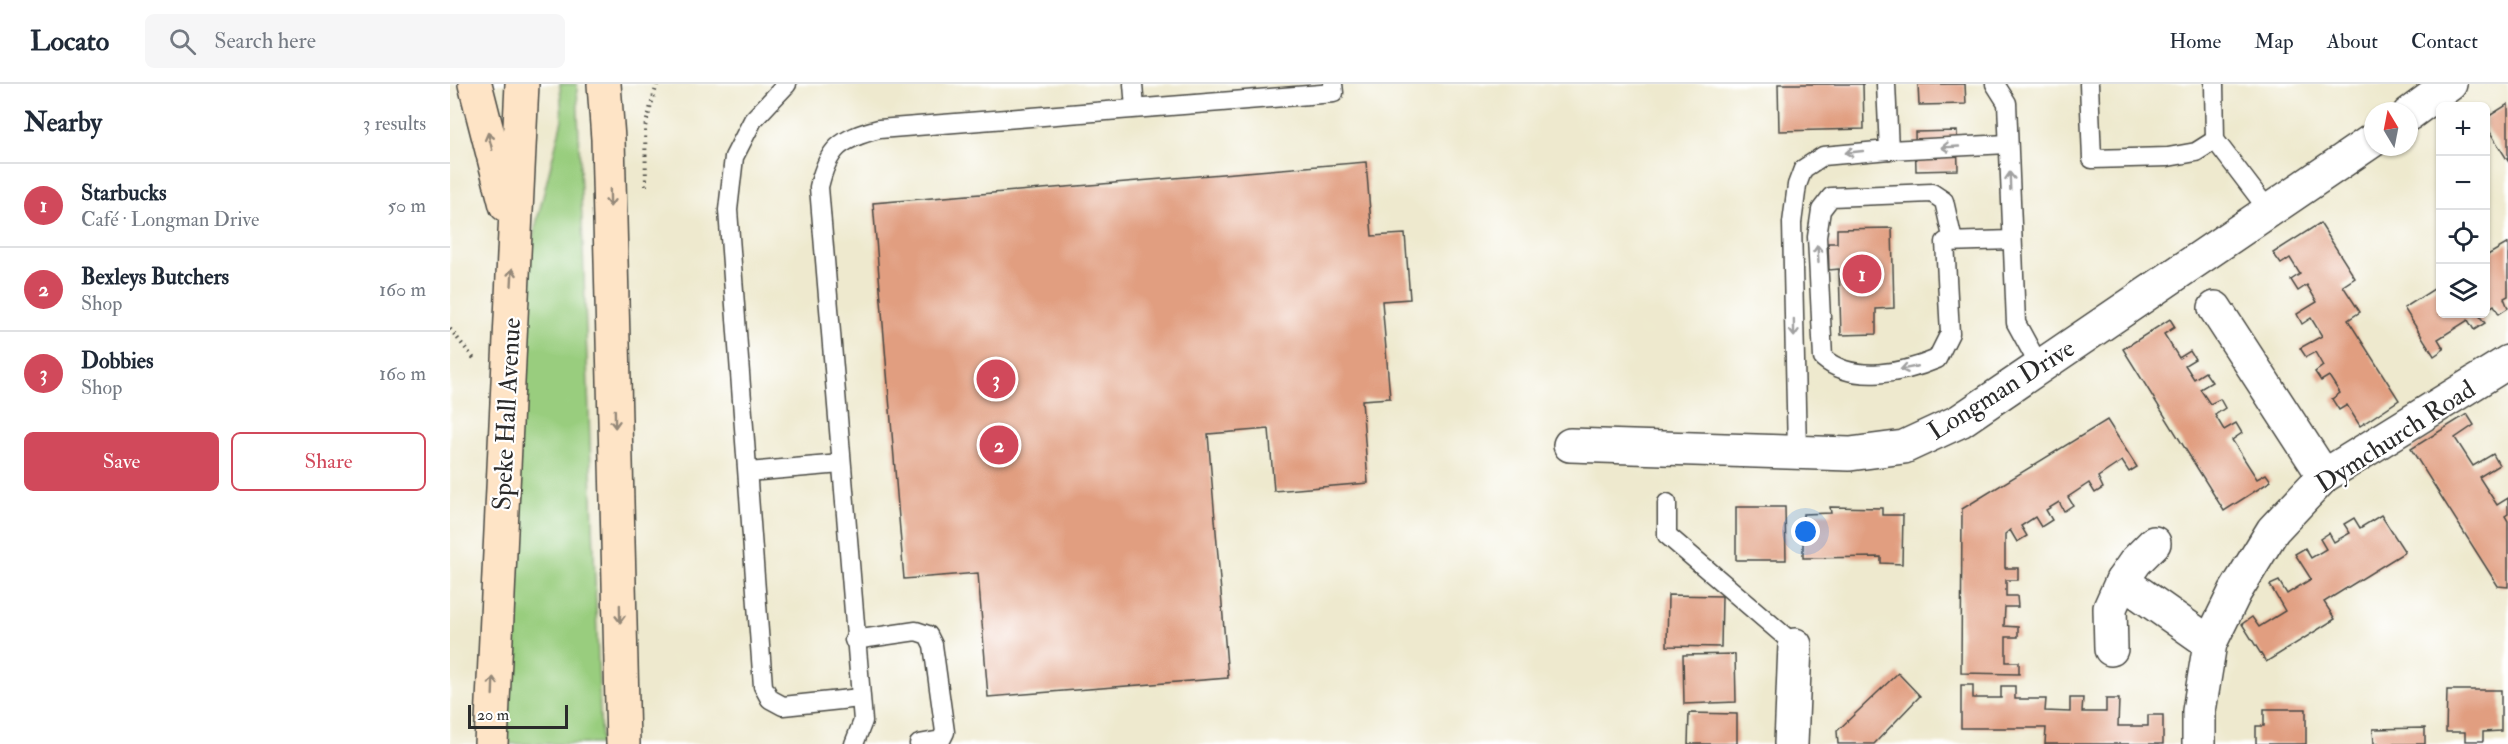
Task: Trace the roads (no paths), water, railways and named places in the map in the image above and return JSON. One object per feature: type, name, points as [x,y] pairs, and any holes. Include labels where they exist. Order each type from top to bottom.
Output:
[{"type":"street","points":[[475,84],[514,239]]},
{"type":"street","name":"Speke Hall Avenue","points":[[491,744],[522,84]]},
{"type":"street","points":[[604,84],[608,139],[623,744]]},
{"type":"street","points":[[608,139],[618,84]]},
{"type":"street","points":[[2413,102],[2423,84]]},
{"type":"street","points":[[2418,105],[2450,84]]},
{"type":"street","name":"Longman Drive","points":[[1570,445],[1850,453],[1904,447],[1960,421],[2364,146]]},
{"type":"street","points":[[2215,308],[2324,476]]},
{"type":"street","name":"Dymchurch Road","points":[[2199,744],[2199,711],[2210,643],[2235,592],[2273,530],[2324,476],[2504,372]]},
{"type":"street","points":[[2112,649],[2110,608],[2122,581],[2136,561],[2154,543]]},
{"type":"street","points":[[2122,581],[2210,643]]},
{"type":"street","points":[[1791,744],[1795,645]]},
{"type":"lane","points":[[788,84],[753,120],[734,157],[728,210],[763,686],[770,699],[783,706],[860,698]]},
{"type":"lane","points":[[1133,84],[1135,108]]},
{"type":"lane","points":[[854,744],[862,721],[819,188],[824,166],[832,153],[851,136],[879,129],[1334,93],[1333,84]]},
{"type":"lane","points":[[1886,84],[1889,150]]},
{"type":"lane","points":[[1995,84],[2007,103],[2016,323],[2040,367]]},
{"type":"lane","points":[[2089,84],[2092,159],[2168,157],[2196,152],[2215,140]]},
{"type":"lane","points":[[2214,84],[2215,140],[2269,211]]},
{"type":"lane","points":[[1797,452],[1792,223],[1797,185],[1803,169],[1823,156],[2008,144]]},
{"type":"lane","points":[[1953,241],[1944,201],[1932,193],[1831,197],[1821,210],[1817,237],[1823,358],[1835,369],[1861,374],[1923,365],[1937,359],[1950,333],[1945,242],[2012,240]]},
{"type":"lane","points":[[747,472],[841,464]]},
{"type":"lane","points":[[1667,503],[1667,536],[1795,645]]},
{"type":"lane","points":[[854,640],[916,632],[928,636],[933,645],[945,732],[941,740],[919,744]]},
{"type":"place","name":"Starbucks","points":[[1862,274]]},
{"type":"place","name":"Dobbies","points":[[996,379]]},
{"type":"place","name":"Bexleys Butchers","points":[[999,445]]}]
